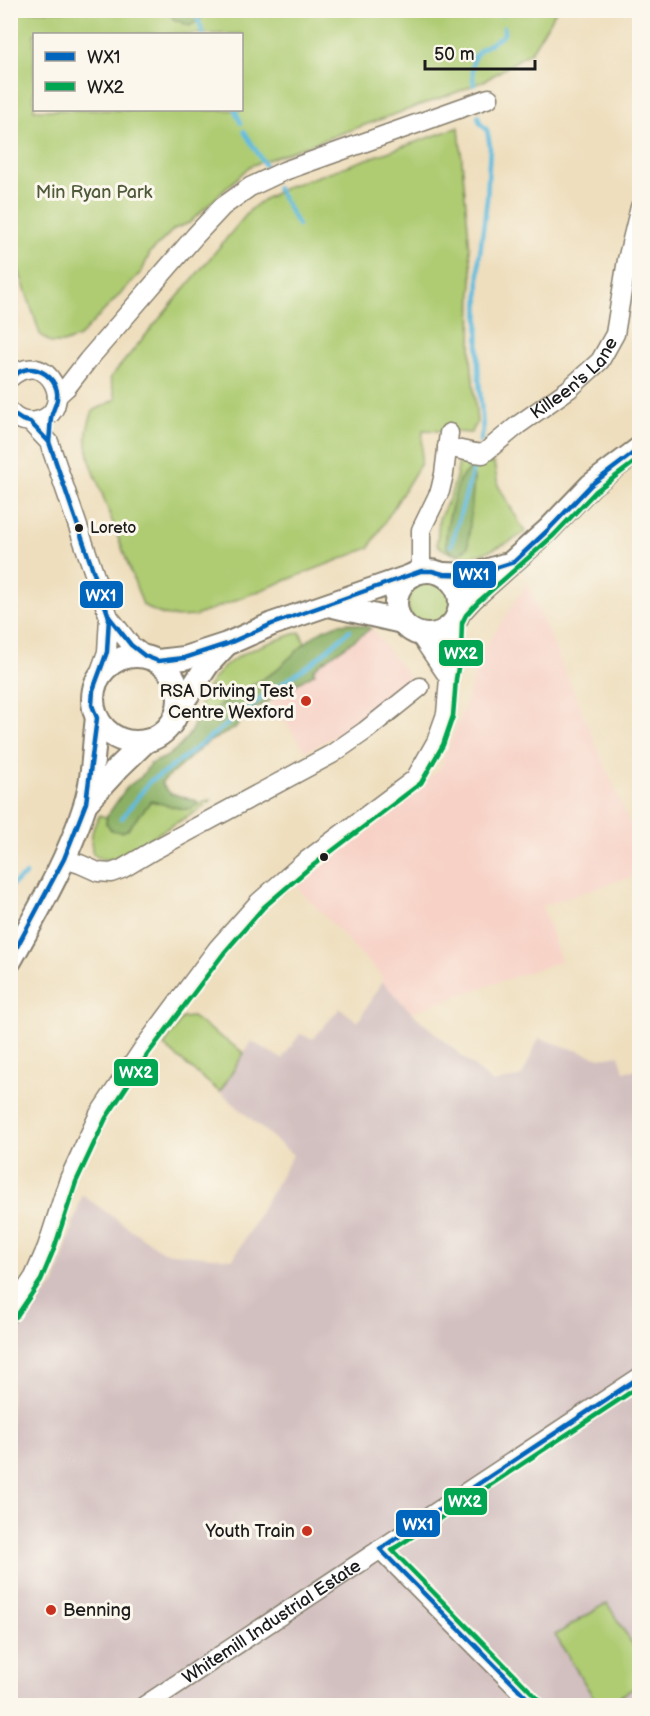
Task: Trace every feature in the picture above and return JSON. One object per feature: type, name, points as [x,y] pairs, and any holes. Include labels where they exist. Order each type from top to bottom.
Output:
[{"type":"main road","points":[[328,605],[429,635],[439,634],[448,628],[473,597],[548,530],[591,485],[639,448]]},
{"type":"main road","points":[[227,644],[208,664],[171,724],[160,735],[146,741],[131,742],[117,738],[105,730],[97,718],[92,705],[93,690],[98,677],[107,666],[120,658],[132,655],[152,659],[184,658],[227,644],[272,624],[425,574],[473,574],[514,561]]},
{"type":"main road","points":[[410,628],[397,613],[398,592],[403,583],[425,574],[452,580],[461,600],[458,616]]},
{"type":"main road","points":[[152,659],[168,669],[176,682],[179,696],[177,711]]},
{"type":"main road","points":[[10,962],[64,859],[86,803],[97,718]]},
{"type":"main road","points":[[86,803],[118,767],[146,741]]},
{"type":"street","points":[[10,412],[30,422],[46,417],[88,360],[222,207],[250,187],[284,171],[489,98]]},
{"type":"street","name":"Killeen's Lane","points":[[425,574],[421,530],[440,491],[448,440],[475,453],[483,454],[518,425],[569,389],[600,361],[615,334],[627,260],[639,207]]},
{"type":"street","points":[[47,374],[88,360]]},
{"type":"street","points":[[10,378],[22,370],[31,369],[39,370],[53,380],[56,388],[55,404],[49,442]]},
{"type":"street","points":[[30,422],[49,442],[110,617],[130,645],[152,659]]},
{"type":"street","points":[[10,1313],[34,1277],[47,1247],[69,1179],[99,1114],[142,1050],[218,948],[259,902],[302,864],[415,778],[436,742],[446,714],[448,678],[458,616]]},
{"type":"street","points":[[98,677],[107,652],[110,617]]},
{"type":"street","points":[[410,628],[448,678]]},
{"type":"street","points":[[64,859],[98,872],[111,873],[122,869],[332,754],[420,687]]},
{"type":"street","name":"Whitemill Industrial Estate","points":[[144,1706],[639,1377]]},
{"type":"street","points":[[380,1549],[536,1706]]},
{"type":"shaded area","points":[[527,583],[639,846],[639,874],[542,906],[561,961],[411,1012],[382,981],[381,975],[296,886],[401,806],[440,768],[465,706],[480,656]]},
{"type":"shaded area","points":[[371,628],[410,678],[343,732],[306,751],[270,701],[314,673],[313,671],[323,661],[357,640]]},
{"type":"shaded area","points":[[382,981],[411,1012],[493,1083],[522,1076],[539,1038],[600,1058],[619,1055],[624,1071],[639,1070],[639,1705],[11,1706],[11,1334],[55,1283],[82,1195],[163,1252],[233,1259],[293,1155],[220,1092],[251,1041],[282,1059],[300,1034],[313,1039],[340,1008],[358,1022]]},
{"type":"green space","name":"Min Ryan Park","points":[[10,11],[556,11],[531,52],[486,80],[250,166],[189,223],[174,229],[150,253],[142,271],[79,337],[63,343],[51,343],[40,334],[11,247]]},
{"type":"green space","points":[[170,11],[202,11],[203,17],[190,26],[173,19]]},
{"type":"green space","points":[[459,127],[472,273],[471,359],[477,423],[471,433],[423,430],[421,463],[369,548],[195,616],[168,616],[143,605],[90,461],[87,447],[87,430],[93,411],[116,399],[110,378],[251,209],[263,200],[287,187]]},
{"type":"green space","points":[[459,461],[494,463],[498,485],[525,532],[510,542],[476,555],[453,554],[437,545],[439,519],[450,497]]},
{"type":"green space","points":[[472,467],[474,479],[468,547],[461,553],[456,553],[448,549],[446,544],[447,527],[459,480]]},
{"type":"green space","points":[[430,582],[445,589],[452,604],[445,619],[430,626],[415,619],[408,604],[415,589]]},
{"type":"green space","points":[[351,623],[371,628],[320,664],[313,670],[315,673],[250,712],[234,729],[208,742],[161,783],[170,793],[196,801],[198,804],[190,809],[183,809],[151,801],[125,831],[111,830],[106,823],[107,816],[127,787],[141,777],[150,764],[166,757],[180,746],[196,720],[274,672],[323,630],[338,624]]},
{"type":"green space","points":[[300,632],[305,644],[274,672],[196,720],[202,699],[210,683],[221,670],[248,652]]},
{"type":"green space","points":[[213,799],[197,811],[117,857],[104,859],[93,854],[92,834],[100,815],[107,818],[106,823],[128,830],[136,816],[151,801],[190,809]]},
{"type":"green space","points":[[192,1017],[244,1053],[220,1092],[164,1046],[182,1018]]},
{"type":"green space","points":[[607,1603],[639,1655],[639,1685],[606,1705],[598,1705],[555,1635]]},
{"type":"waterway","points":[[195,10],[203,33]]},
{"type":"waterway","points":[[502,10],[502,15]]},
{"type":"waterway","points":[[474,85],[473,60],[480,51],[504,34],[504,27]]},
{"type":"waterway","points":[[235,111],[241,123]]},
{"type":"waterway","points":[[478,116],[480,123],[487,130],[490,146],[487,199],[479,260],[478,365],[483,430],[480,441]]},
{"type":"waterway","points":[[244,131],[265,165]]},
{"type":"waterway","points":[[277,188],[298,225]]},
{"type":"waterway","points":[[451,546],[474,466]]},
{"type":"waterway","points":[[122,818],[150,781],[265,695],[312,663],[350,630]]},
{"type":"waterway","points":[[10,887],[26,874]]},
{"type":"transit line","name":"WX1","points":[[10,378],[23,370],[33,369],[46,374],[53,381],[57,390],[57,399],[51,418],[49,442]]},
{"type":"transit line","name":"WX1","points":[[10,412],[30,422],[49,442],[109,617],[131,645],[145,656],[158,661],[184,658],[227,644],[272,624],[421,571],[473,575],[514,562],[591,485],[640,448]]},
{"type":"transit line","name":"WX2","points":[[16,1317],[41,1280],[54,1249],[76,1182],[106,1118],[148,1054],[224,953],[264,907],[307,870],[421,783],[443,745],[453,716],[462,623],[466,615],[553,536],[596,491],[640,458]]},
{"type":"transit line","name":"WX1","points":[[10,960],[64,859],[86,803],[97,718],[92,705],[93,690],[107,652],[109,617]]},
{"type":"transit line","name":"WX1","points":[[535,1706],[380,1549],[640,1377]]},
{"type":"transit line","name":"WX2","points":[[540,1701],[392,1550],[640,1386]]},
{"type":"place","name":"Loreto","points":[[79,528]]},
{"type":"place","name":"RSA Driving Test Centre Wexford","points":[[306,701]]},
{"type":"place","name":"Youth Train","points":[[307,1531]]},
{"type":"place","name":"Benning","points":[[51,1610]]}]
